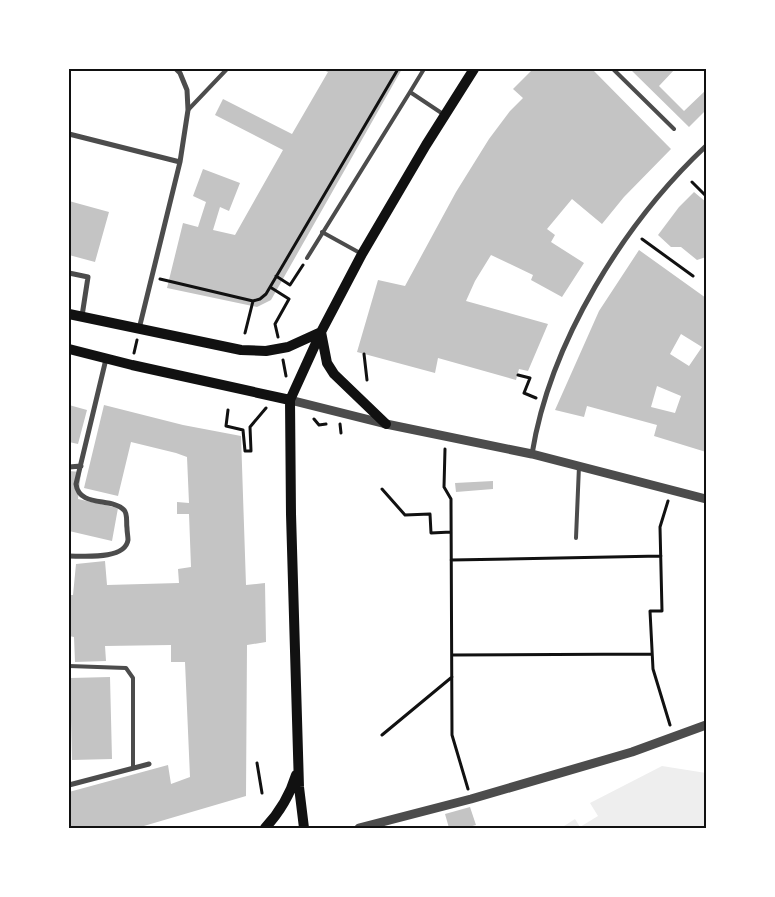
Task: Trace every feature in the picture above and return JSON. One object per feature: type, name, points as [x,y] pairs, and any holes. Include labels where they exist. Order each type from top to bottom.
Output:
[{"type":"main road","points":[[304,828],[299,787],[291,514],[290,400],[362,254],[474,69]]},
{"type":"main road","points":[[69,314],[138,330],[241,350],[266,351],[288,347],[322,332]]},
{"type":"main road","points":[[322,332],[327,363],[334,374],[386,424]]},
{"type":"main road","points":[[69,348],[132,365],[290,400]]},
{"type":"main road","points":[[265,828],[281,808],[289,793],[299,759]]},
{"type":"street","points":[[138,330],[158,257],[180,162],[188,110],[187,90],[180,70]]},
{"type":"street","points":[[69,134],[180,162]]},
{"type":"street","points":[[532,454],[536,428],[544,400],[559,361],[590,297],[612,259],[649,209],[706,146]]},
{"type":"street","points":[[69,273],[88,277],[82,317]]},
{"type":"street","points":[[69,556],[117,553],[124,548],[128,541],[127,515],[125,510],[81,495],[77,490],[76,484],[106,358]]},
{"type":"street","points":[[290,400],[386,424],[579,465],[706,499]]},
{"type":"street","points":[[69,467],[81,466]]},
{"type":"street","points":[[359,828],[471,799],[632,752],[706,725]]},
{"type":"street","points":[[69,785],[149,764]]},
{"type":"lane","points":[[188,110],[227,69]]},
{"type":"lane","points":[[307,258],[424,69]]},
{"type":"lane","points":[[614,69],[674,129]]},
{"type":"lane","points":[[410,92],[445,115]]},
{"type":"lane","points":[[322,232],[362,254]]},
{"type":"lane","points":[[576,538],[579,465]]},
{"type":"lane","points":[[69,666],[126,668],[132,678],[133,768]]},
{"type":"path","points":[[152,277],[253,301],[260,299],[270,287],[398,69]]},
{"type":"path","points":[[692,182],[706,196]]},
{"type":"path","points":[[642,239],[692,276]]},
{"type":"path","points":[[276,276],[290,285],[307,258]]},
{"type":"path","points":[[270,287],[289,298],[275,324]]},
{"type":"path","points":[[245,333],[253,301]]},
{"type":"path","points":[[132,365],[138,330]]},
{"type":"path","points":[[364,354],[367,380]]},
{"type":"path","points":[[518,374],[530,378]]},
{"type":"path","points":[[228,410],[226,426],[243,430],[245,451],[251,451],[250,427]]},
{"type":"path","points":[[446,436],[444,487],[451,499],[452,735],[471,799]]},
{"type":"path","points":[[382,490],[405,515],[430,514],[431,533],[451,532]]},
{"type":"path","points":[[672,490],[660,527],[662,611],[650,611],[653,669],[674,737]]},
{"type":"path","points":[[452,560],[661,556]]},
{"type":"path","points":[[452,655],[651,654]]},
{"type":"path","points":[[382,735],[452,677]]},
{"type":"path","points":[[257,763],[262,793]]},
{"type":"shaded area","points":[[662,766],[706,773],[706,828],[561,828],[575,819],[580,827],[598,816],[590,803]]},
{"type":"building","points":[[321,69],[402,69],[271,300],[257,307],[167,288],[183,223],[198,227],[206,202],[193,196],[203,169],[240,183],[229,211],[220,207],[213,230],[235,235],[283,150],[215,115],[223,99],[292,134],[328,72]]},
{"type":"building","points":[[533,69],[592,69],[671,149],[624,197],[602,224],[572,199],[547,229],[555,235],[551,242],[584,263],[562,297],[531,280],[533,275],[491,255],[475,281],[466,301],[548,324],[528,371],[519,369],[516,380],[438,358],[435,373],[357,352],[378,280],[405,286],[456,192],[489,139],[510,111],[523,98],[513,89]]},
{"type":"building","points":[[630,69],[675,69],[659,86],[684,111],[706,90],[706,110],[689,127]]},
{"type":"building","points":[[694,192],[706,202],[706,257],[697,260],[681,247],[671,247],[658,235],[679,207]]},
{"type":"building","points":[[69,201],[109,212],[95,262],[69,255]]},
{"type":"building","points":[[639,250],[706,298],[706,452],[654,436],[657,425],[587,406],[584,417],[555,410],[599,311]],"holes":[[[681,334],[702,347],[689,366],[670,354]],[[657,386],[681,396],[675,413],[651,407]]]},
{"type":"building","points":[[69,405],[87,410],[78,444],[69,442]]},
{"type":"building","points":[[104,405],[183,425],[241,436],[246,585],[265,583],[266,642],[247,645],[246,796],[137,828],[69,828],[69,792],[168,765],[171,784],[190,777],[185,662],[171,662],[171,645],[105,646],[106,661],[75,662],[74,637],[69,636],[69,595],[73,595],[76,564],[105,561],[107,585],[179,583],[178,569],[191,567],[189,514],[177,514],[177,502],[189,503],[187,457],[131,442],[118,496],[84,488]]},
{"type":"building","points":[[69,471],[81,472],[78,499],[118,508],[112,541],[69,531]]},
{"type":"building","points":[[493,481],[493,489],[456,492],[455,483]]},
{"type":"building","points":[[110,677],[112,759],[72,760],[70,678]]},
{"type":"building","points":[[470,807],[476,825],[465,828],[449,828],[445,814]]}]
